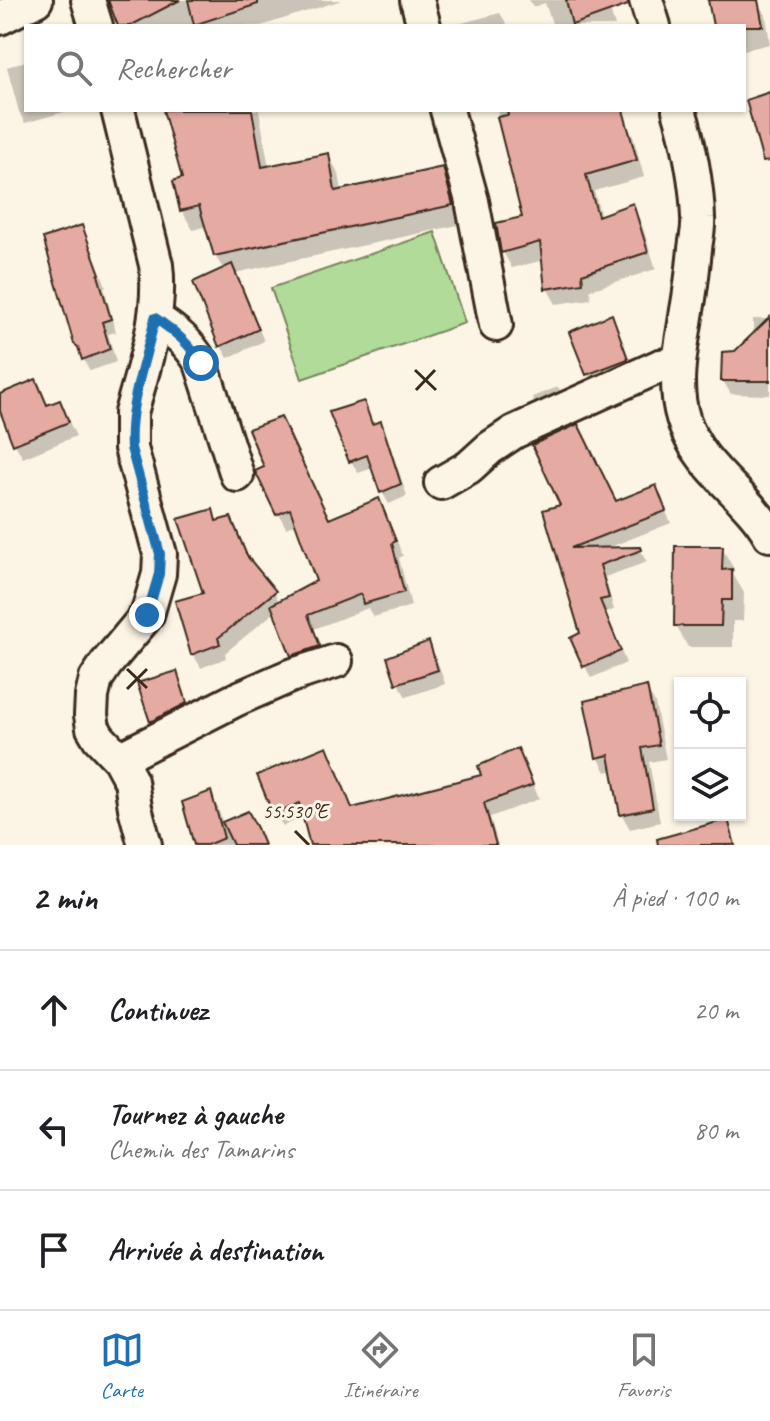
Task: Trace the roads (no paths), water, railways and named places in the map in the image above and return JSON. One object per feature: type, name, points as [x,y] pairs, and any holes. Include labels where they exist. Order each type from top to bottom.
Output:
[{"type":"street","points":[[0,18],[36,0]]},
{"type":"street","points":[[88,0],[95,24]]},
{"type":"street","points":[[417,0],[423,24]]},
{"type":"street","points":[[646,0],[653,24]]},
{"type":"street","points":[[118,112],[156,265],[158,286],[155,318],[131,413],[130,430],[131,448],[160,554],[159,574],[147,615],[96,679],[91,706],[93,728],[119,759],[131,781],[145,845]]},
{"type":"street","points":[[448,112],[472,201],[496,325]]},
{"type":"street","points":[[680,112],[689,141],[699,220],[679,363],[677,391],[683,421],[696,447],[713,469],[752,509],[769,532]]},
{"type":"street","points":[[155,318],[176,332],[201,363],[237,475]]},
{"type":"street","points":[[441,483],[469,467],[514,432],[660,366],[679,363]]},
{"type":"street","points":[[119,759],[237,699],[290,676],[336,661]]}]
